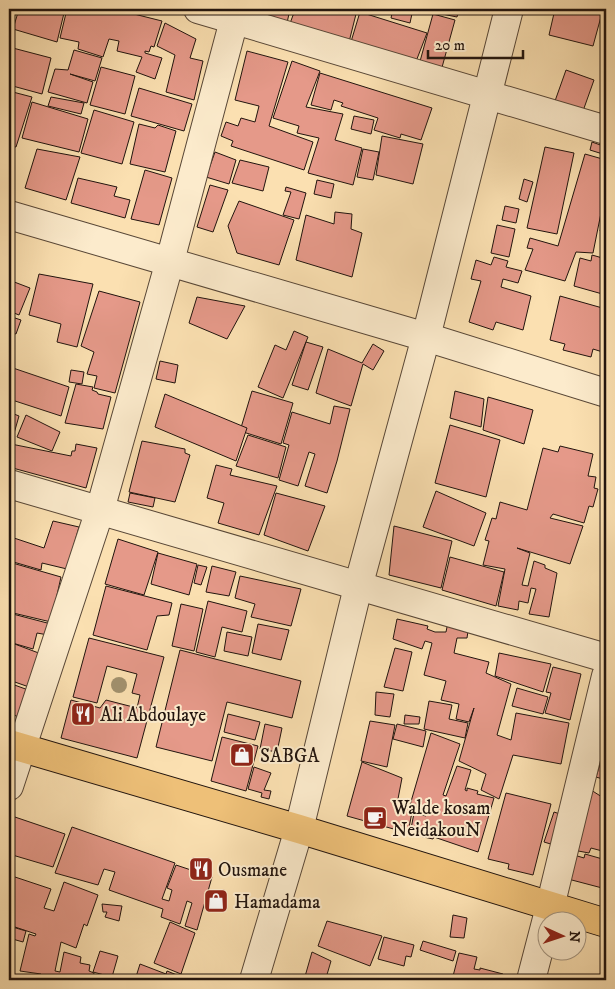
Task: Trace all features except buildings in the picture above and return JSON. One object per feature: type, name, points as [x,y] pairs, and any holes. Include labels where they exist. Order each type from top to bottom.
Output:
[{"type":"main road","points":[[15,746],[299,829],[606,923]]},
{"type":"street","points":[[198,9],[236,14],[606,130]]},
{"type":"street","points":[[254,980],[299,829],[358,587],[426,337],[509,9]]},
{"type":"street","points":[[9,786],[15,746],[100,510],[170,262],[236,14]]},
{"type":"street","points":[[9,215],[426,337],[606,393]]},
{"type":"street","points":[[9,484],[606,658]]},
{"type":"street","points":[[531,980],[606,676]]},
{"type":"place","name":"Ali Abdoulaye","points":[[83,714]]},
{"type":"place","name":"SABGA","points":[[242,755]]},
{"type":"place","name":"Walde kosam NeidakouN","points":[[375,818]]},
{"type":"place","name":"Ousmane","points":[[201,869]]},
{"type":"place","name":"Hamadama","points":[[216,901]]}]
